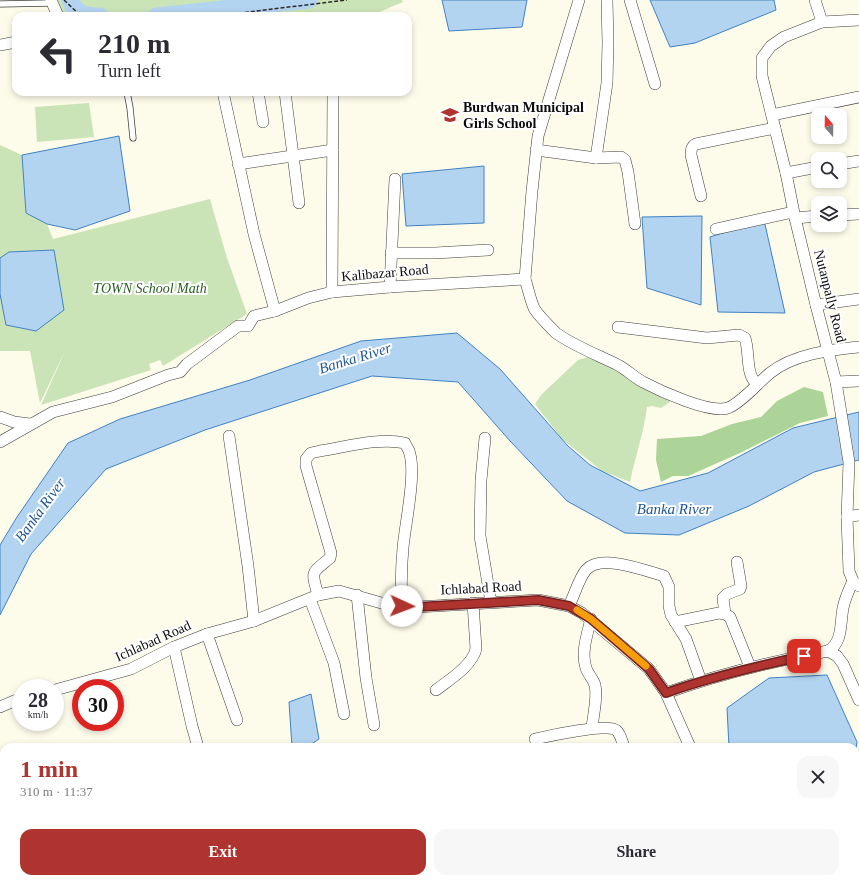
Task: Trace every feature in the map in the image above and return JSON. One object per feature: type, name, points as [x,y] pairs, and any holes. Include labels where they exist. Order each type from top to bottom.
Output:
[{"type":"street","points":[[579,0],[538,136],[525,279],[534,308],[556,332],[590,352],[619,366],[641,381],[672,397],[717,408],[728,408],[747,395],[757,384],[783,364],[827,350],[859,347]]},
{"type":"street","points":[[596,158],[607,83],[607,0]]},
{"type":"street","points":[[630,0],[655,84]]},
{"type":"street","points":[[815,0],[822,22]]},
{"type":"street","points":[[51,1],[56,12]]},
{"type":"street","name":"Nutanpally Road","points":[[856,583],[849,571],[847,518],[849,462],[836,382],[794,215],[786,173],[762,76],[762,58],[771,46],[784,37],[822,22],[859,20]]},
{"type":"street","points":[[0,45],[12,43]]},
{"type":"street","points":[[224,96],[254,234],[275,311]]},
{"type":"street","points":[[259,96],[262,122]]},
{"type":"street","points":[[286,96],[299,204]]},
{"type":"street","points":[[332,292],[333,96]]},
{"type":"street","points":[[772,115],[859,97]]},
{"type":"street","points":[[702,196],[691,155],[693,146],[696,144],[775,128]]},
{"type":"street","points":[[238,164],[333,150]]},
{"type":"street","points":[[536,150],[596,158],[621,157],[625,160],[628,172],[635,224]]},
{"type":"street","points":[[847,163],[859,161]]},
{"type":"street","points":[[786,173],[811,168]]},
{"type":"street","points":[[390,287],[395,179]]},
{"type":"street","points":[[847,215],[859,214]]},
{"type":"street","points":[[716,229],[794,215],[811,216]]},
{"type":"street","points":[[391,253],[435,253],[488,250]]},
{"type":"street","name":"Kalibazar Road","points":[[0,442],[54,412],[112,397],[168,375],[180,372],[187,364],[238,326],[248,326],[254,316],[275,311],[308,298],[332,292],[525,279]]},
{"type":"street","points":[[816,305],[859,299]]},
{"type":"street","points":[[618,327],[707,338],[739,335],[745,338],[751,377],[757,384]]},
{"type":"street","points":[[836,382],[859,381]]},
{"type":"street","points":[[0,416],[14,422],[30,424]]},
{"type":"street","points":[[229,436],[247,558],[254,621]]},
{"type":"street","points":[[485,438],[481,480],[480,536],[491,602]]},
{"type":"street","points":[[344,714],[334,664],[314,597],[313,572],[330,558],[331,553],[306,466],[306,459],[311,454],[320,451],[378,442],[396,441],[405,443],[409,450],[412,473],[402,567],[402,606]]},
{"type":"street","points":[[847,518],[859,515]]},
{"type":"street","points":[[725,614],[723,598],[727,594],[740,589],[741,586],[737,562]]},
{"type":"street","points":[[569,606],[585,571],[590,566],[614,563],[631,566],[664,576],[669,587],[669,606],[671,615],[686,639],[701,681]]},
{"type":"street","points":[[666,693],[750,667],[828,651],[838,642],[843,608],[847,594],[856,583]]},
{"type":"street","name":"Ichlabad Road","points":[[64,688],[131,669],[174,647],[207,634],[254,621],[314,597],[339,591],[392,606],[417,607],[538,600],[569,606],[591,619],[649,669],[666,693],[688,743]]},
{"type":"street","points":[[357,595],[366,678],[374,725]]},
{"type":"street","points":[[436,690],[464,668],[474,656],[476,649],[473,603]]},
{"type":"street","points":[[675,622],[719,613],[725,614],[730,617],[733,622],[750,667]]},
{"type":"street","points":[[591,619],[584,651],[584,661],[595,684],[596,694],[592,728]]},
{"type":"street","points":[[207,634],[237,720]]},
{"type":"street","points":[[174,647],[197,743]]},
{"type":"street","points":[[828,651],[837,656],[858,696]]},
{"type":"street","points":[[0,707],[12,702]]},
{"type":"street","points":[[535,739],[592,728],[614,729],[620,736],[623,743]]},
{"type":"lane","points":[[0,4],[51,1]]},
{"type":"lane","points":[[128,96],[133,138]]},
{"type":"path","points":[[64,0],[77,12]]},
{"type":"path","points":[[248,12],[347,0]]},
{"type":"green space","points":[[51,0],[402,0],[403,2],[379,12],[56,12]]},
{"type":"green space","points":[[89,103],[94,137],[37,142],[35,107]]},
{"type":"green space","name":"TOWN School Math","points":[[0,145],[22,155],[26,213],[47,224],[53,239],[210,199],[227,258],[247,314],[163,366],[160,360],[149,364],[151,370],[41,405],[66,349],[40,403],[30,351],[0,351]]},
{"type":"green space","points":[[591,356],[668,397],[670,402],[661,408],[652,406],[647,407],[644,426],[630,482],[602,471],[562,439],[535,404],[541,395],[578,360]]},
{"type":"green space","points":[[804,387],[823,392],[828,416],[800,423],[740,453],[688,476],[673,476],[661,482],[656,460],[657,439],[701,436],[732,424],[761,417],[777,401]]},
{"type":"water","points":[[442,0],[527,0],[522,27],[449,31]]},
{"type":"water","points":[[650,0],[774,0],[776,10],[695,43],[670,47]]},
{"type":"water","points":[[119,136],[130,211],[75,230],[47,224],[26,213],[22,155]]},
{"type":"water","points":[[484,166],[484,223],[406,226],[402,174]]},
{"type":"water","points":[[702,216],[701,305],[647,288],[642,217]]},
{"type":"water","points":[[764,220],[785,313],[718,312],[710,237]]},
{"type":"water","points":[[54,250],[64,310],[36,331],[6,325],[0,294],[0,258],[9,252]]},
{"type":"water","name":"Banka River","points":[[457,333],[500,369],[568,446],[590,465],[640,491],[708,473],[793,428],[859,412],[859,460],[814,472],[749,506],[679,535],[625,533],[567,501],[511,442],[458,382],[372,376],[205,430],[106,469],[31,554],[0,615],[0,545],[17,517],[68,443],[120,419],[250,380],[361,341]]},
{"type":"water","points":[[827,675],[857,743],[729,743],[727,708],[769,678]]},
{"type":"water","points":[[311,694],[319,739],[313,743],[292,743],[289,702]]},
{"type":"waterway","points":[[70,0],[72,5],[80,12]]},
{"type":"waterway","points":[[194,12],[309,0]]},
{"type":"slow traffic","points":[[577,610],[591,619],[646,666]]},
{"type":"place","name":"Burdwan Municipal Girls School","points":[[450,115]]},
{"type":"route","points":[[402,606],[417,607],[538,600],[569,606],[591,619],[649,669],[666,693],[750,667],[804,656]]}]
